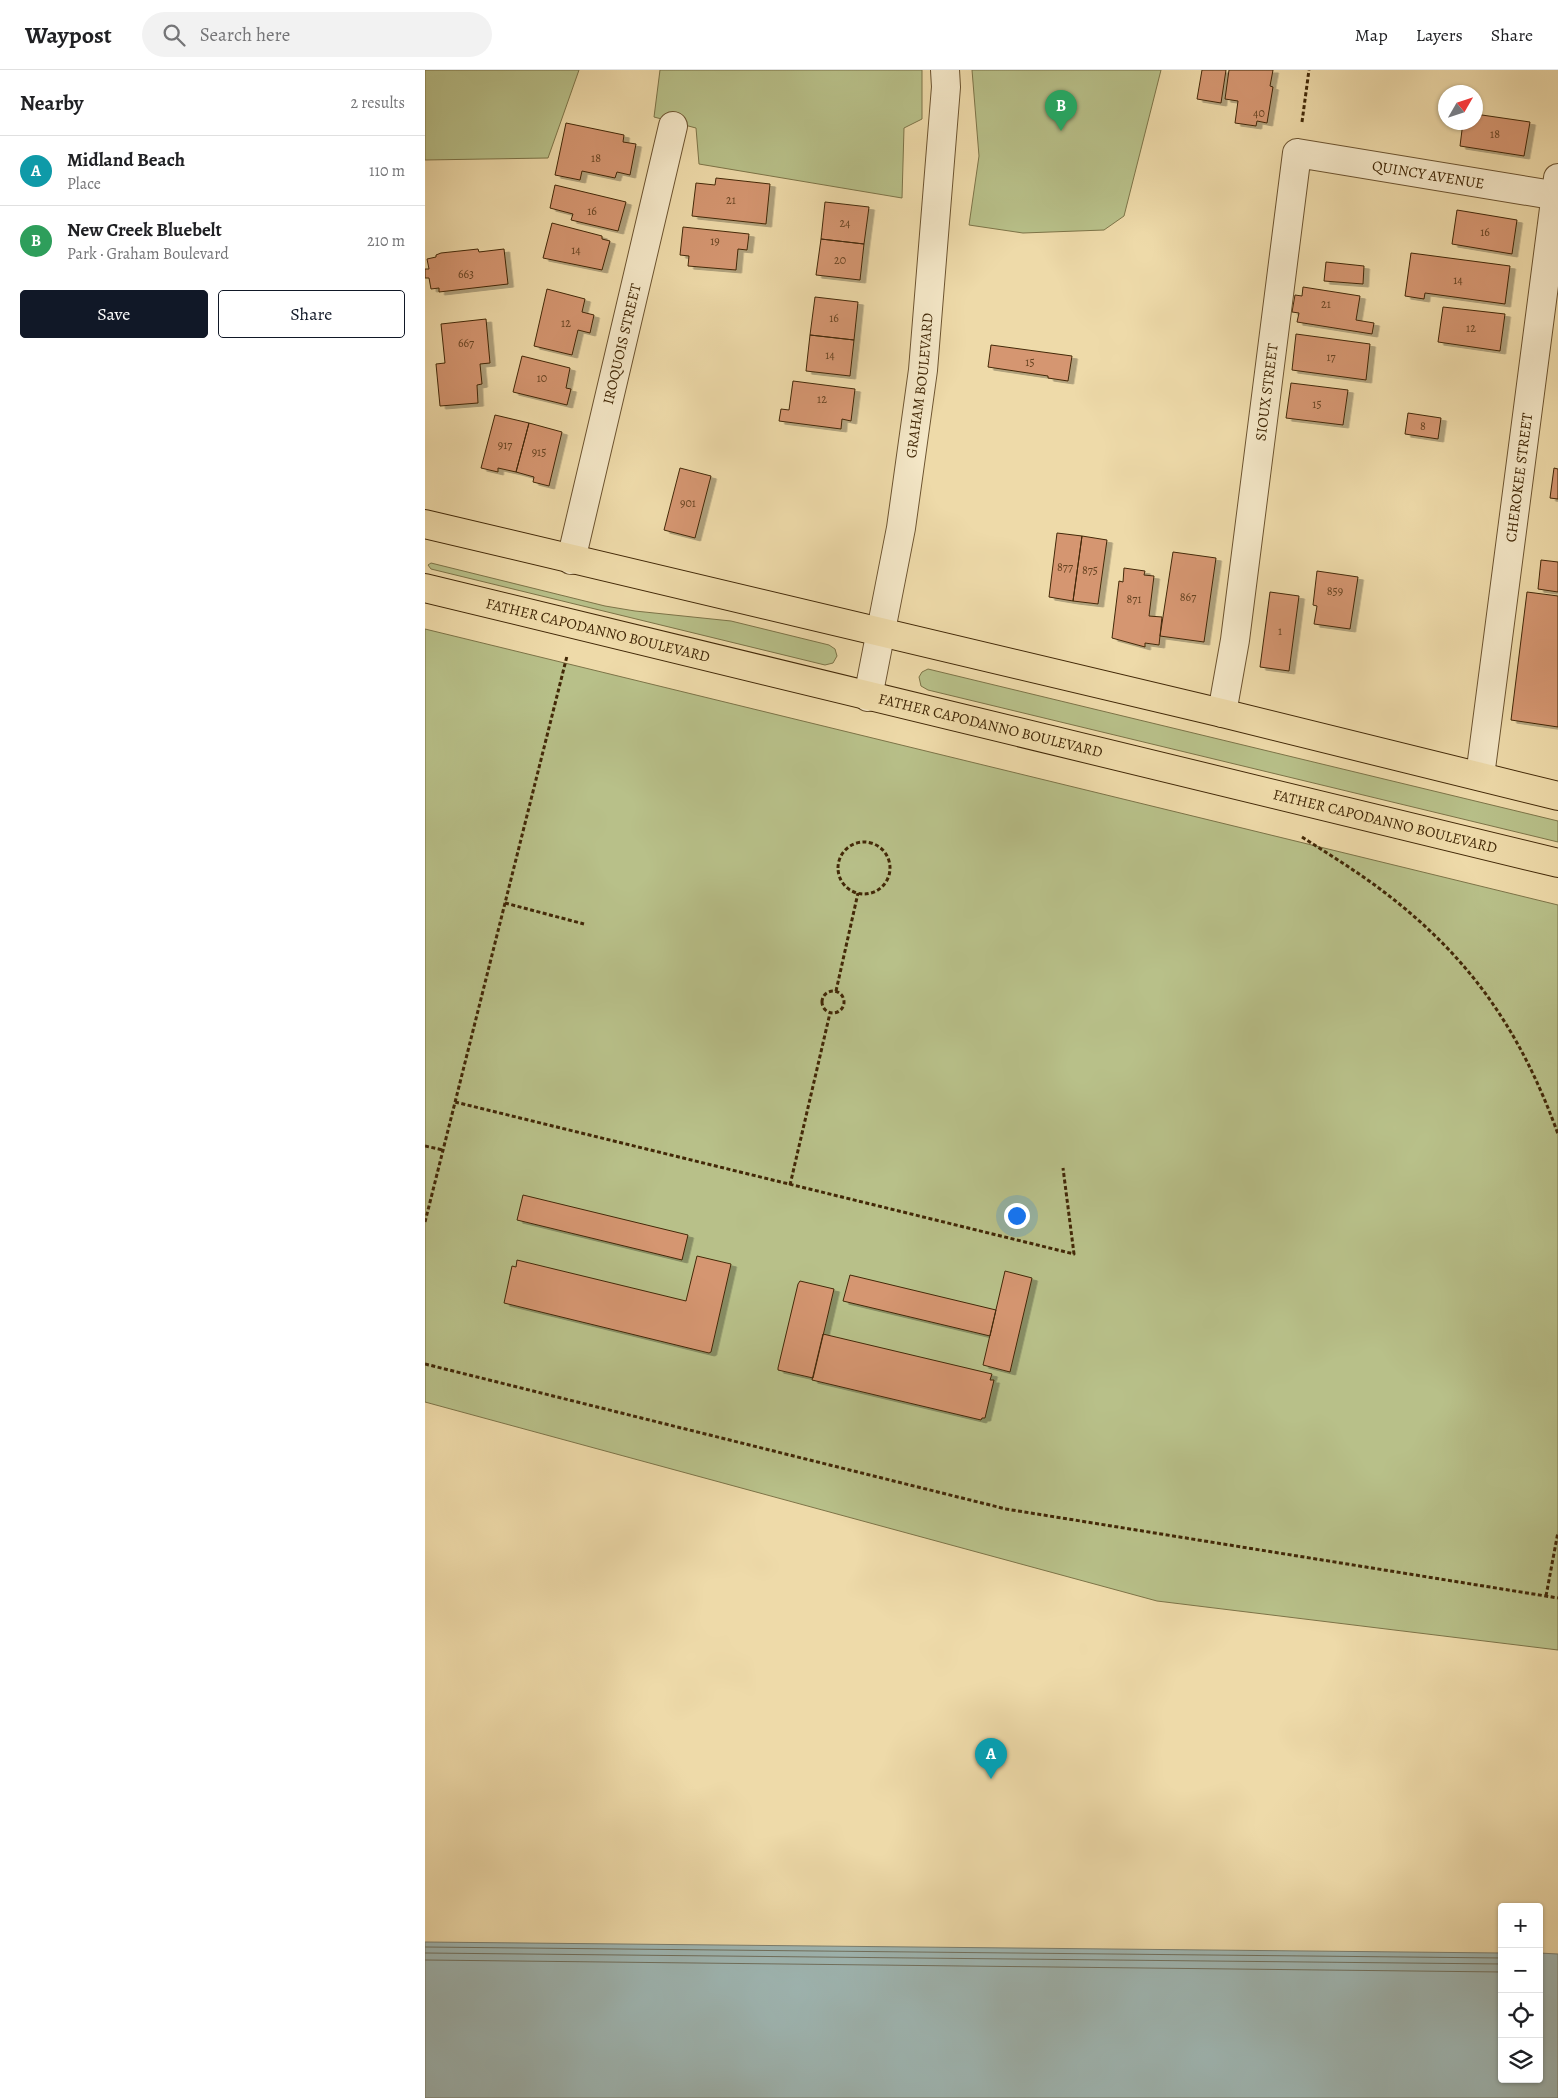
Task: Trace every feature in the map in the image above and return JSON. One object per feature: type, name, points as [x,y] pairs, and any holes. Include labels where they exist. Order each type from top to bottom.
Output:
[{"type":"main road","points":[[425,524],[1558,796]]},
{"type":"main road","name":"FATHER CAPODANNO BOULEVARD","points":[[425,588],[1558,863]]},
{"type":"street","name":"GRAHAM BOULEVARD","points":[[868,697],[901,528],[923,370],[946,87],[945,70]]},
{"type":"street","name":"IROQUOIS STREET","points":[[571,560],[673,126]]},
{"type":"street","name":"QUINCY AVENUE","points":[[1297,153],[1557,190]]},
{"type":"street","name":"SIOUX STREET","points":[[1222,714],[1235,640],[1297,153]]},
{"type":"street","name":"CHEROKEE STREET","points":[[1480,776],[1557,190]]},
{"type":"path","points":[[1297,153],[1309,70]]},
{"type":"path","points":[[425,1222],[567,656]]},
{"type":"path","points":[[1302,836],[1384,891],[1439,939],[1461,962],[1479,984],[1513,1034],[1544,1095],[1558,1134]]},
{"type":"path","points":[[868,841],[883,850],[890,865],[889,873],[886,882],[873,892],[858,894],[842,883],[838,875],[837,866],[844,850],[851,844],[868,841]]},
{"type":"path","points":[[835,991],[858,894]]},
{"type":"path","points":[[505,904],[584,924]]},
{"type":"path","points":[[835,991],[841,994],[844,1004],[840,1011],[830,1013],[823,1008],[821,1001],[827,992],[835,991]]},
{"type":"path","points":[[790,1185],[830,1013]]},
{"type":"path","points":[[455,1102],[1074,1254],[1063,1168]]},
{"type":"path","points":[[425,1146],[443,1150]]},
{"type":"path","points":[[425,1364],[1007,1509],[1558,1598]]},
{"type":"path","points":[[1546,1596],[1558,1532]]},
{"type":"green space","points":[[425,70],[579,70],[548,158],[425,160]]},
{"type":"green space","points":[[660,70],[922,70],[922,119],[904,128],[902,198],[699,164],[696,128],[654,117]]},
{"type":"green space","points":[[972,70],[1161,70],[1124,216],[1104,230],[1023,233],[969,225],[979,156]]},
{"type":"green space","points":[[431,563],[605,606],[731,621],[829,645],[835,649],[837,656],[833,663],[825,665],[431,569],[428,565]]},
{"type":"green space","points":[[425,629],[1558,905],[1558,1650],[1157,1601],[425,1402]]},
{"type":"green space","points":[[928,669],[1558,821],[1558,842],[928,690],[921,686],[919,677],[922,672]]},
{"type":"water","points":[[425,1942],[1498,1953],[1498,2083],[1543,2083],[1543,1953],[1558,1954],[1558,2098],[425,2098]]},
{"type":"building","points":[[1202,70],[1226,70],[1221,103],[1197,99]]},
{"type":"building","points":[[1229,70],[1273,70],[1270,86],[1273,87],[1267,123],[1257,121],[1256,126],[1235,123],[1238,101],[1225,99]]},
{"type":"building","points":[[1483,115],[1530,122],[1524,156],[1460,146],[1462,130],[1483,130]]},
{"type":"building","points":[[566,123],[624,135],[623,142],[636,144],[630,175],[617,172],[615,178],[582,171],[580,180],[555,175]]},
{"type":"building","points":[[716,178],[770,184],[766,224],[692,216],[696,183],[715,185]]},
{"type":"building","points":[[555,185],[626,202],[618,231],[571,220],[573,214],[550,208]]},
{"type":"building","points":[[825,202],[869,207],[864,244],[821,239]]},
{"type":"building","points":[[1457,210],[1517,220],[1512,254],[1452,244]]},
{"type":"building","points":[[552,223],[602,236],[602,239],[610,241],[602,270],[543,258]]},
{"type":"building","points":[[683,227],[749,234],[747,250],[738,249],[736,270],[688,266],[689,256],[680,255]]},
{"type":"building","points":[[821,239],[864,244],[860,280],[816,275]]},
{"type":"building","points":[[478,249],[479,252],[504,249],[508,284],[439,292],[439,288],[431,289],[429,278],[425,278],[425,269],[429,269],[427,259],[436,257],[436,255],[441,253]]},
{"type":"building","points":[[1411,253],[1510,266],[1505,304],[1425,293],[1424,299],[1405,296]]},
{"type":"building","points":[[1326,262],[1364,266],[1363,284],[1324,281]]},
{"type":"building","points":[[1303,287],[1360,296],[1356,320],[1374,323],[1372,334],[1297,322],[1299,313],[1292,312],[1295,295],[1302,296]]},
{"type":"building","points":[[547,289],[585,299],[582,312],[594,315],[590,333],[578,330],[572,355],[534,346]]},
{"type":"building","points":[[815,297],[858,302],[854,340],[810,335]]},
{"type":"building","points":[[1443,307],[1505,314],[1500,351],[1438,342]]},
{"type":"building","points":[[486,319],[490,363],[480,364],[482,384],[477,385],[478,403],[440,406],[436,364],[445,363],[441,324]]},
{"type":"building","points":[[1296,334],[1370,344],[1366,380],[1292,370]]},
{"type":"building","points":[[810,335],[854,340],[850,376],[806,371]]},
{"type":"building","points":[[991,345],[1072,356],[1068,381],[988,367]]},
{"type":"building","points":[[522,356],[570,368],[566,388],[571,389],[567,405],[513,392]]},
{"type":"building","points":[[793,381],[855,389],[851,421],[842,419],[841,429],[779,421],[781,409],[789,410]]},
{"type":"building","points":[[1291,383],[1348,390],[1343,425],[1286,418]]},
{"type":"building","points":[[1408,413],[1441,418],[1438,439],[1405,434]]},
{"type":"building","points":[[495,415],[529,423],[516,472],[498,468],[498,472],[481,468]]},
{"type":"building","points":[[529,423],[562,432],[549,486],[533,482],[534,477],[516,472]]},
{"type":"building","points":[[680,468],[711,476],[695,538],[664,530]]},
{"type":"building","points":[[1554,468],[1558,469],[1558,499],[1550,498]]},
{"type":"building","points":[[1057,533],[1082,536],[1073,601],[1049,597]]},
{"type":"building","points":[[1082,536],[1107,540],[1098,604],[1073,601]]},
{"type":"building","points":[[1173,552],[1216,558],[1204,642],[1160,636]]},
{"type":"building","points":[[1541,560],[1558,562],[1558,592],[1538,589]]},
{"type":"building","points":[[1124,568],[1145,571],[1144,575],[1154,576],[1149,616],[1162,617],[1159,645],[1145,643],[1145,647],[1112,638],[1119,581],[1123,582]]},
{"type":"building","points":[[1317,571],[1358,577],[1350,629],[1314,624],[1317,606],[1313,605]]},
{"type":"building","points":[[1270,592],[1299,596],[1289,671],[1260,667]]},
{"type":"building","points":[[1527,592],[1558,596],[1558,727],[1511,720]]},
{"type":"building","points":[[523,1195],[688,1235],[682,1260],[517,1220]]},
{"type":"building","points":[[697,1256],[731,1264],[711,1352],[709,1353],[504,1303],[512,1266],[516,1267],[517,1260],[686,1301]]},
{"type":"building","points":[[1005,1271],[1032,1278],[1010,1372],[983,1365]]},
{"type":"building","points":[[850,1275],[996,1310],[990,1336],[843,1301]]},
{"type":"building","points":[[800,1281],[834,1289],[813,1378],[778,1370]]},
{"type":"building","points":[[823,1334],[992,1374],[990,1380],[994,1380],[985,1418],[981,1420],[812,1380]]},
{"type":"place","name":"New Creek Bluebelt","points":[[1061,131]]},
{"type":"place","name":"Midland Beach","points":[[991,1779]]}]
